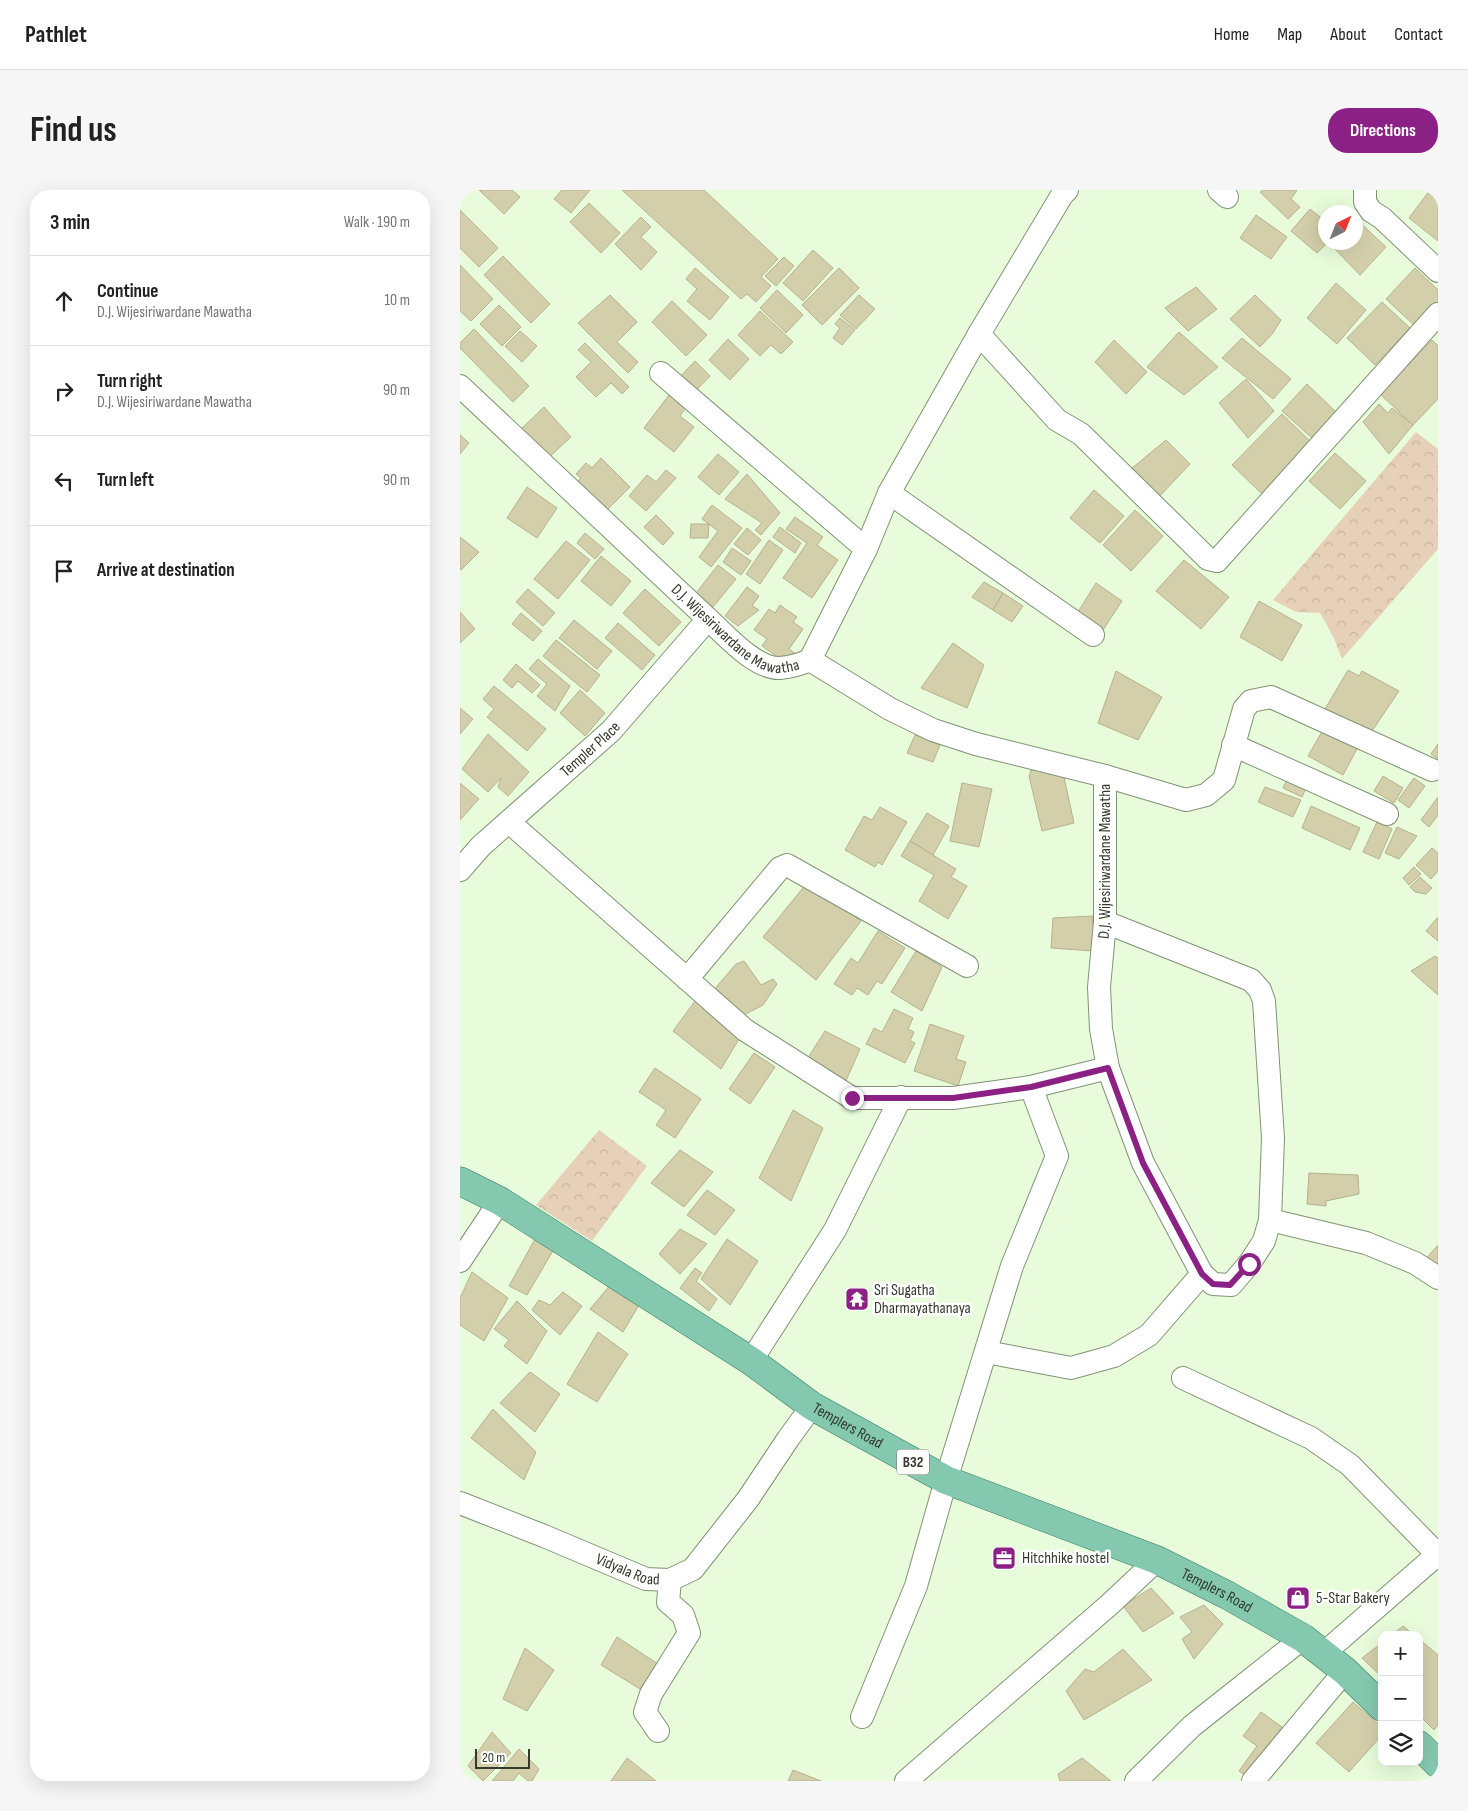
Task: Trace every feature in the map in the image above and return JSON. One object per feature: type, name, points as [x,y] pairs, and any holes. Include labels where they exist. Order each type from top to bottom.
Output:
[{"type":"main road","name":"Templers Road","points":[[460,1181],[500,1201],[751,1361],[812,1406],[946,1480],[1157,1560],[1228,1595],[1313,1646],[1346,1671],[1378,1703]]},
{"type":"main road","points":[[1423,1749],[1438,1764]]},
{"type":"street","points":[[810,660],[866,549],[889,493],[979,334],[1067,190]]},
{"type":"street","points":[[1365,190],[1365,202],[1371,211],[1382,218],[1438,271]]},
{"type":"street","points":[[979,334],[1057,420],[1081,434],[1208,559],[1218,561],[1438,314]]},
{"type":"street","points":[[661,373],[866,549]]},
{"type":"street","name":"D.J. Wijesiriwardane Mawatha","points":[[460,386],[708,619],[744,652],[759,662],[779,668],[798,665],[810,660],[890,709],[933,730],[976,744],[1105,776],[1105,922],[1099,987],[1101,1029],[1108,1068],[1143,1163],[1202,1274]]},
{"type":"street","points":[[889,493],[1093,635]]},
{"type":"street","name":"Templer Place","points":[[460,870],[481,846],[611,731],[708,619]]},
{"type":"street","points":[[1105,776],[1186,800],[1206,795],[1224,780],[1244,709],[1251,701],[1271,696],[1432,770]]},
{"type":"street","points":[[1233,745],[1387,814]]},
{"type":"street","points":[[509,822],[745,1030],[852,1098],[953,1098],[1031,1087],[1108,1068]]},
{"type":"street","points":[[687,979],[780,868],[787,865],[968,966]]},
{"type":"street","points":[[986,1352],[1071,1368],[1114,1356],[1149,1335],[1202,1274],[1213,1284],[1230,1285],[1249,1264],[1264,1242],[1270,1220],[1274,1138],[1264,1000],[1260,990],[1251,980],[1105,922]]},
{"type":"street","points":[[862,1717],[916,1586],[946,1480],[1012,1266],[1057,1156],[1031,1087]]},
{"type":"street","points":[[751,1361],[835,1230],[901,1097]]},
{"type":"street","points":[[460,1261],[500,1201]]},
{"type":"street","points":[[1270,1220],[1366,1243],[1415,1263],[1438,1278]]},
{"type":"street","points":[[1136,1781],[1192,1726],[1313,1646],[1438,1554],[1350,1465],[1311,1438],[1183,1378]]},
{"type":"street","name":"Vidyala Road","points":[[460,1504],[544,1536],[646,1579],[670,1580],[693,1569],[748,1499],[812,1406]]},
{"type":"street","points":[[906,1781],[1109,1605],[1157,1560]]},
{"type":"street","points":[[658,1731],[645,1712],[651,1694],[689,1633],[684,1615],[668,1602],[670,1580]]},
{"type":"street","points":[[1253,1781],[1346,1671]]},
{"type":"green space","points":[[1416,432],[1438,449],[1438,549],[1342,659],[1333,636],[1320,613],[1296,612],[1273,600]]},
{"type":"green space","points":[[599,1130],[647,1166],[592,1241],[536,1205]]},
{"type":"building","points":[[479,190],[512,190],[520,197],[504,214]]},
{"type":"building","points":[[562,190],[590,190],[571,213],[554,199]]},
{"type":"building","points":[[622,190],[704,190],[778,259],[761,277],[771,286],[756,302],[747,294],[741,299]]},
{"type":"building","points":[[1263,190],[1297,190],[1291,199],[1300,207],[1288,219],[1260,192]]},
{"type":"building","points":[[1430,190],[1438,190],[1438,241],[1409,218]]},
{"type":"building","points":[[589,203],[620,233],[601,253],[570,222]]},
{"type":"building","points":[[1310,209],[1318,215],[1318,250],[1320,250],[1317,253],[1291,231]]},
{"type":"building","points":[[460,210],[498,248],[479,267],[460,248]]},
{"type":"building","points":[[1256,215],[1287,237],[1271,259],[1240,238]]},
{"type":"building","points":[[641,217],[651,227],[641,237],[657,252],[641,270],[615,244]]},
{"type":"building","points":[[1363,226],[1386,247],[1360,275],[1336,250],[1363,250]]},
{"type":"building","points":[[813,250],[833,268],[803,301],[783,283]]},
{"type":"building","points":[[503,256],[550,304],[531,323],[484,275]]},
{"type":"building","points":[[784,257],[794,266],[776,286],[765,276]]},
{"type":"building","points":[[460,265],[493,299],[471,321],[460,311]]},
{"type":"building","points":[[695,268],[729,297],[710,320],[687,301],[697,289],[686,279]]},
{"type":"building","points":[[839,268],[859,288],[822,325],[802,305]]},
{"type":"building","points":[[1415,268],[1438,290],[1438,302],[1415,326],[1386,299]]},
{"type":"building","points":[[1336,283],[1366,310],[1337,344],[1307,318]]},
{"type":"building","points":[[1196,287],[1217,309],[1188,331],[1165,308]]},
{"type":"building","points":[[777,290],[803,315],[786,333],[760,308]]},
{"type":"building","points":[[610,295],[637,322],[617,342],[638,362],[628,373],[578,323]]},
{"type":"building","points":[[859,295],[875,309],[856,329],[840,315]]},
{"type":"building","points":[[1255,295],[1281,320],[1273,333],[1260,347],[1230,319]]},
{"type":"building","points":[[672,301],[707,335],[686,356],[652,322]]},
{"type":"building","points":[[1382,302],[1410,328],[1375,365],[1347,338]]},
{"type":"building","points":[[499,305],[521,327],[502,346],[480,324]]},
{"type":"building","points":[[760,311],[793,342],[781,354],[771,345],[760,356],[738,335]]},
{"type":"building","points":[[840,318],[855,330],[842,345],[833,338],[840,328],[835,324]]},
{"type":"building","points":[[474,329],[529,386],[513,402],[460,348],[460,343]]},
{"type":"building","points":[[520,331],[537,346],[522,362],[505,346]]},
{"type":"building","points":[[1179,332],[1218,367],[1184,395],[1147,367]]},
{"type":"building","points":[[1242,338],[1291,379],[1273,399],[1222,358]]},
{"type":"building","points":[[728,339],[749,359],[730,380],[709,360]]},
{"type":"building","points":[[1114,340],[1147,372],[1126,394],[1095,362]]},
{"type":"building","points":[[1432,340],[1438,346],[1438,399],[1413,425],[1380,394]]},
{"type":"building","points":[[585,343],[629,387],[622,394],[611,383],[596,397],[576,377],[591,362],[578,350]]},
{"type":"building","points":[[695,361],[710,376],[690,397],[675,382]]},
{"type":"building","points":[[1246,379],[1274,411],[1248,438],[1219,403]]},
{"type":"building","points":[[1307,384],[1337,413],[1313,439],[1282,411]]},
{"type":"building","points":[[672,391],[688,405],[680,416],[694,427],[674,452],[644,428]]},
{"type":"building","points":[[1379,404],[1388,413],[1392,408],[1413,425],[1389,454],[1363,422]]},
{"type":"building","points":[[544,407],[571,437],[546,460],[519,431]]},
{"type":"building","points":[[1282,414],[1312,443],[1262,494],[1232,465]]},
{"type":"building","points":[[460,435],[469,443],[460,454]]},
{"type":"building","points":[[1166,440],[1190,464],[1158,498],[1131,469]]},
{"type":"building","points":[[1335,453],[1366,481],[1340,509],[1309,481]]},
{"type":"building","points":[[718,454],[739,472],[719,495],[698,477]]},
{"type":"building","points":[[601,458],[630,487],[605,512],[576,483],[581,478],[576,474],[586,463],[592,468]]},
{"type":"building","points":[[666,470],[676,478],[646,511],[629,496],[647,475],[656,482]]},
{"type":"building","points":[[747,474],[780,513],[761,535],[755,530],[762,523],[725,499]]},
{"type":"building","points":[[527,487],[557,508],[537,538],[507,518]]},
{"type":"building","points":[[1094,490],[1124,516],[1100,543],[1070,518]]},
{"type":"building","points":[[712,505],[742,528],[711,567],[699,557],[718,531],[702,519]]},
{"type":"building","points":[[1135,510],[1163,536],[1131,571],[1103,545]]},
{"type":"building","points":[[656,515],[674,533],[663,545],[644,527]]},
{"type":"building","points":[[795,517],[823,537],[817,545],[838,560],[812,598],[783,578],[807,543],[786,529]]},
{"type":"building","points":[[691,524],[709,524],[708,538],[690,538]]},
{"type":"building","points":[[780,527],[801,543],[795,553],[773,537]]},
{"type":"building","points":[[747,528],[761,540],[748,555],[734,544]]},
{"type":"building","points":[[585,533],[604,549],[595,559],[577,543]]},
{"type":"building","points":[[460,537],[479,552],[461,570],[460,569]]},
{"type":"building","points":[[769,540],[783,550],[760,584],[746,574]]},
{"type":"building","points":[[566,541],[590,560],[558,599],[534,579]]},
{"type":"building","points":[[732,548],[751,561],[741,575],[723,562]]},
{"type":"building","points":[[601,556],[631,581],[611,606],[581,581]]},
{"type":"building","points":[[1184,560],[1229,597],[1201,629],[1156,591]]},
{"type":"building","points":[[718,565],[736,579],[713,607],[696,593]]},
{"type":"building","points":[[984,582],[1003,593],[993,610],[972,597]]},
{"type":"building","points":[[1096,583],[1122,601],[1103,630],[1078,612]]},
{"type":"building","points":[[747,587],[759,596],[752,606],[759,610],[738,626],[725,616]]},
{"type":"building","points":[[528,589],[555,613],[543,626],[516,602]]},
{"type":"building","points":[[645,589],[681,622],[659,646],[623,613]]},
{"type":"building","points":[[1003,593],[1023,606],[1012,622],[993,610]]},
{"type":"building","points":[[1259,601],[1302,625],[1282,661],[1240,637]]},
{"type":"building","points":[[780,605],[797,617],[793,622],[803,629],[789,649],[796,654],[789,665],[762,646],[767,639],[754,630],[769,609],[775,613]]},
{"type":"building","points":[[460,612],[475,629],[460,643]]},
{"type":"building","points":[[521,613],[542,631],[533,641],[512,624]]},
{"type":"building","points":[[574,620],[612,651],[597,669],[559,638]]},
{"type":"building","points":[[618,623],[655,655],[642,670],[605,638]]},
{"type":"building","points":[[556,640],[600,675],[587,692],[543,656]]},
{"type":"building","points":[[953,643],[984,665],[967,708],[921,688]]},
{"type":"building","points":[[538,659],[570,686],[555,711],[537,696],[547,684],[529,669]]},
{"type":"building","points":[[516,664],[540,685],[532,693],[518,681],[512,688],[503,680]]},
{"type":"building","points":[[1348,670],[1359,676],[1362,671],[1399,691],[1370,734],[1325,709]]},
{"type":"building","points":[[1116,671],[1162,697],[1138,740],[1098,723]]},
{"type":"building","points":[[494,686],[546,729],[527,751],[487,717],[494,709],[483,699]]},
{"type":"building","points":[[580,690],[605,713],[585,736],[560,713]]},
{"type":"building","points":[[460,708],[473,719],[460,734]]},
{"type":"building","points":[[1323,730],[1357,749],[1343,775],[1308,756]]},
{"type":"building","points":[[488,734],[529,772],[508,796],[498,787],[501,778],[488,792],[462,769]]},
{"type":"building","points":[[915,735],[940,745],[933,762],[907,753]]},
{"type":"building","points":[[1438,744],[1438,759],[1431,754]]},
{"type":"building","points":[[1050,767],[1062,768],[1074,823],[1042,831],[1029,776],[1031,770]]},
{"type":"building","points":[[1383,776],[1403,788],[1394,803],[1374,791]]},
{"type":"building","points":[[1288,777],[1307,786],[1302,797],[1283,788]]},
{"type":"building","points":[[1414,778],[1425,786],[1409,808],[1398,800]]},
{"type":"building","points":[[460,783],[479,799],[460,820]]},
{"type":"building","points":[[962,783],[992,789],[979,847],[950,841]]},
{"type":"building","points":[[1265,787],[1301,800],[1293,817],[1258,802]]},
{"type":"building","points":[[1438,797],[1438,815],[1429,827],[1421,820]]},
{"type":"building","points":[[1311,806],[1360,828],[1350,850],[1302,828]]},
{"type":"building","points":[[880,807],[907,822],[882,865],[878,862],[875,867],[845,850],[864,816],[872,820]]},
{"type":"building","points":[[927,813],[949,826],[933,855],[910,841]]},
{"type":"building","points":[[1377,822],[1392,829],[1379,859],[1363,852]]},
{"type":"building","points":[[1397,827],[1417,836],[1399,859],[1385,853]]},
{"type":"building","points":[[910,841],[956,869],[951,877],[967,886],[948,919],[919,901],[934,875],[901,856]]},
{"type":"building","points":[[1432,848],[1438,853],[1438,871],[1431,879],[1416,865]]},
{"type":"building","points":[[1414,867],[1421,874],[1409,885],[1403,878]]},
{"type":"building","points":[[1420,877],[1432,888],[1426,894],[1415,892],[1410,887]]},
{"type":"building","points":[[807,883],[861,921],[816,980],[763,937]]},
{"type":"building","points":[[1093,916],[1092,926],[1101,927],[1093,951],[1051,948],[1053,918]]},
{"type":"building","points":[[1438,917],[1438,941],[1426,931]]},
{"type":"building","points":[[878,931],[905,948],[882,984],[877,981],[868,995],[857,988],[852,995],[834,984],[851,958],[858,963]]},
{"type":"building","points":[[916,951],[942,967],[922,1011],[891,992]]},
{"type":"building","points":[[1435,956],[1438,958],[1438,995],[1411,971]]},
{"type":"building","points":[[744,961],[761,985],[773,979],[777,984],[763,1005],[738,1018],[712,992],[736,964]]},
{"type":"building","points":[[698,997],[739,1039],[721,1069],[673,1031]]},
{"type":"building","points":[[894,1009],[913,1018],[908,1029],[914,1032],[910,1041],[915,1043],[905,1063],[866,1044],[874,1028],[882,1032]]},
{"type":"building","points":[[930,1024],[964,1036],[956,1059],[966,1062],[958,1086],[914,1071]]},
{"type":"building","points":[[825,1031],[860,1049],[845,1083],[806,1061]]},
{"type":"building","points":[[754,1053],[775,1067],[750,1104],[729,1089]]},
{"type":"building","points":[[655,1068],[701,1099],[675,1138],[656,1125],[666,1110],[639,1092]]},
{"type":"building","points":[[793,1110],[823,1128],[791,1201],[759,1178]]},
{"type":"building","points":[[680,1150],[713,1172],[684,1207],[651,1183]]},
{"type":"building","points":[[1309,1173],[1358,1175],[1359,1194],[1326,1201],[1326,1206],[1307,1204]]},
{"type":"building","points":[[707,1190],[735,1210],[715,1235],[687,1215]]},
{"type":"building","points":[[680,1229],[707,1244],[680,1274],[659,1254]]},
{"type":"building","points":[[540,1230],[557,1244],[527,1295],[509,1286]]},
{"type":"building","points":[[727,1239],[758,1261],[730,1305],[701,1279]]},
{"type":"building","points":[[1438,1245],[1438,1270],[1425,1260]]},
{"type":"building","points":[[695,1268],[702,1273],[696,1281],[717,1299],[709,1311],[680,1288]]},
{"type":"building","points":[[472,1272],[508,1298],[484,1341],[460,1325],[460,1298]]},
{"type":"building","points":[[617,1277],[645,1295],[623,1332],[590,1309]]},
{"type":"building","points":[[563,1292],[582,1306],[560,1335],[532,1310],[539,1300],[550,1305]]},
{"type":"building","points":[[517,1301],[547,1331],[527,1364],[504,1346],[509,1340],[494,1329]]},
{"type":"building","points":[[598,1332],[628,1354],[597,1402],[567,1384]]},
{"type":"building","points":[[530,1372],[560,1394],[535,1432],[500,1403]]},
{"type":"building","points":[[493,1409],[536,1452],[524,1480],[471,1438]]},
{"type":"building","points":[[1151,1588],[1174,1613],[1143,1632],[1123,1606]]},
{"type":"building","points":[[1204,1605],[1223,1624],[1194,1659],[1182,1639],[1192,1632],[1180,1617]]},
{"type":"building","points":[[1403,1626],[1409,1631],[1397,1631]]},
{"type":"building","points":[[617,1637],[658,1664],[640,1689],[601,1665]]},
{"type":"building","points":[[1423,1642],[1438,1655],[1438,1725],[1434,1730],[1423,1719]]},
{"type":"building","points":[[1378,1646],[1378,1673],[1362,1658]]},
{"type":"building","points":[[525,1648],[554,1670],[527,1711],[503,1699]]},
{"type":"building","points":[[1123,1649],[1152,1680],[1084,1720],[1066,1691],[1085,1669],[1094,1672]]},
{"type":"building","points":[[1353,1702],[1378,1724],[1378,1739],[1349,1772],[1316,1743]]},
{"type":"building","points":[[1261,1712],[1282,1727],[1246,1776],[1239,1771],[1257,1746],[1243,1736]]},
{"type":"building","points":[[492,1732],[511,1753],[483,1781],[468,1766]]},
{"type":"building","points":[[519,1749],[539,1769],[532,1781],[528,1781],[519,1773],[513,1781],[492,1781]]},
{"type":"building","points":[[627,1758],[656,1781],[611,1781]]},
{"type":"building","points":[[1082,1758],[1111,1781],[1060,1781],[1058,1774]]},
{"type":"building","points":[[793,1770],[821,1781],[788,1781]]},
{"type":"place","name":"Sri Sugatha Dharmayathanaya","points":[[857,1299]]},
{"type":"place","name":"Hitchhike hostel","points":[[1004,1558]]},
{"type":"place","name":"5-Star Bakery","points":[[1298,1598]]},
{"type":"route","points":[[852,1098],[953,1098],[1031,1087],[1108,1068],[1143,1163],[1202,1274],[1213,1284],[1230,1285],[1249,1264]]}]
